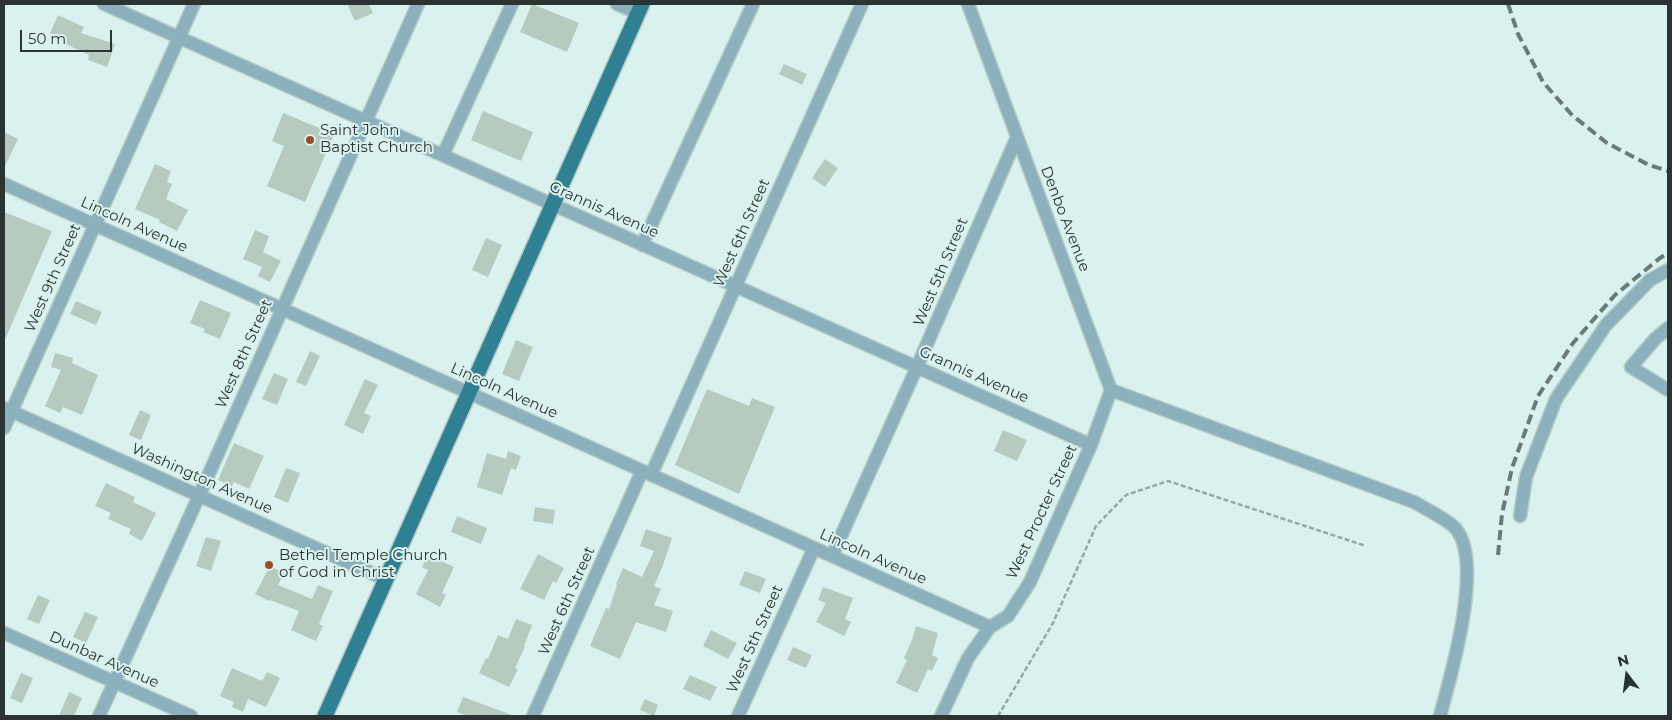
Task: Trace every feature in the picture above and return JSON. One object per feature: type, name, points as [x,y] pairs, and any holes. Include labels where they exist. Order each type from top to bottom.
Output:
[{"type":"main road","points":[[326,716],[640,8]]},
{"type":"street","name":"Grannis Avenue","points":[[104,4],[1091,445]]},
{"type":"street","name":"West 9th Street","points":[[4,428],[8,410],[95,225],[194,4]]},
{"type":"street","name":"West 8th Street","points":[[99,716],[418,4]]},
{"type":"street","points":[[443,155],[512,4]]},
{"type":"street","points":[[617,4],[640,8]]},
{"type":"street","points":[[642,245],[753,4]]},
{"type":"street","name":"West 6th Street","points":[[533,716],[735,286],[862,4]]},
{"type":"street","name":"Denbo Avenue","points":[[968,4],[1112,390]]},
{"type":"street","name":"West 5th Street","points":[[832,556],[1017,138]]},
{"type":"street","name":"Lincoln Avenue","points":[[4,184],[990,627]]},
{"type":"street","points":[[1520,516],[1526,477],[1556,398],[1606,325],[1650,280],[1668,270]]},
{"type":"street","points":[[1668,328],[1655,339],[1631,367],[1668,390]]},
{"type":"street","points":[[1091,445],[1112,390],[1414,502],[1456,528],[1465,544],[1467,582],[1460,640],[1440,716]]},
{"type":"street","name":"Washington Avenue","points":[[8,410],[387,580]]},
{"type":"street","name":"West Procter Street","points":[[941,716],[968,658],[990,627],[1008,616],[1030,582],[1091,445]]},
{"type":"street","name":"West 5th Street","points":[[738,716],[814,548]]},
{"type":"street","name":"Dunbar Avenue","points":[[4,633],[191,716]]},
{"type":"path","points":[[998,716],[1053,622],[1096,526],[1126,495],[1168,481],[1366,546]]},
{"type":"building","points":[[353,4],[369,4],[373,13],[355,21],[348,6]]},
{"type":"building","points":[[532,4],[579,23],[567,52],[520,32]]},
{"type":"building","points":[[58,15],[84,27],[81,33],[115,44],[107,67],[88,60],[89,55],[49,36]]},
{"type":"building","points":[[784,64],[807,74],[802,85],[779,74]]},
{"type":"building","points":[[483,111],[533,132],[521,161],[471,140]]},
{"type":"building","points":[[283,113],[334,134],[305,202],[267,186],[284,146],[272,141]]},
{"type":"building","points":[[4,132],[18,139],[4,168]]},
{"type":"building","points":[[825,159],[838,168],[825,187],[812,178]]},
{"type":"building","points":[[155,164],[171,171],[167,182],[172,184],[166,199],[188,210],[177,231],[159,222],[160,220],[135,209]]},
{"type":"building","points":[[4,212],[52,231],[4,342]]},
{"type":"building","points":[[255,230],[269,236],[263,252],[281,261],[270,282],[258,276],[262,267],[243,259]]},
{"type":"building","points":[[486,238],[502,245],[488,277],[472,270]]},
{"type":"building","points":[[200,300],[231,313],[220,339],[203,332],[205,329],[190,323]]},
{"type":"building","points":[[76,301],[102,312],[96,325],[70,314]]},
{"type":"building","points":[[516,340],[533,347],[519,381],[502,374]]},
{"type":"building","points":[[310,351],[320,356],[306,386],[296,382]]},
{"type":"building","points":[[55,353],[73,358],[72,363],[98,375],[82,415],[63,407],[60,413],[45,406],[61,370],[51,367]]},
{"type":"building","points":[[274,373],[288,379],[277,405],[262,399]]},
{"type":"building","points":[[365,379],[378,385],[364,413],[371,416],[363,434],[344,425]]},
{"type":"building","points":[[707,389],[749,406],[752,398],[775,407],[739,494],[675,465]]},
{"type":"building","points":[[140,410],[151,415],[141,440],[129,435]]},
{"type":"building","points":[[1003,430],[1027,440],[1017,461],[994,451]]},
{"type":"building","points":[[234,443],[264,456],[249,489],[234,482],[232,486],[218,480]]},
{"type":"building","points":[[508,451],[521,456],[516,470],[511,468],[502,495],[477,487],[487,453],[506,459]]},
{"type":"building","points":[[286,468],[300,473],[288,503],[274,497]]},
{"type":"building","points":[[106,483],[135,497],[133,502],[156,513],[142,541],[129,534],[131,529],[108,519],[111,513],[95,506]]},
{"type":"building","points":[[535,507],[555,510],[553,524],[533,521]]},
{"type":"building","points":[[457,516],[487,528],[481,544],[451,532]]},
{"type":"building","points":[[646,529],[672,538],[654,586],[661,589],[654,605],[673,611],[666,632],[636,622],[620,659],[590,646],[606,608],[609,609],[623,568],[642,577],[654,551],[640,546]]},
{"type":"building","points":[[206,537],[221,541],[211,571],[196,566]]},
{"type":"building","points":[[538,554],[564,568],[556,583],[553,581],[544,600],[520,589]]},
{"type":"building","points":[[428,555],[454,567],[442,593],[446,595],[440,607],[416,594],[428,570],[422,567]]},
{"type":"building","points":[[270,566],[284,573],[278,585],[312,599],[318,585],[333,591],[319,624],[323,626],[316,641],[291,630],[299,611],[255,594]]},
{"type":"building","points":[[745,571],[766,579],[760,593],[739,585]]},
{"type":"building","points":[[823,587],[853,598],[845,619],[851,622],[844,636],[816,622],[826,603],[818,600]]},
{"type":"building","points":[[38,595],[50,600],[39,624],[27,619]]},
{"type":"building","points":[[85,612],[98,617],[86,643],[73,637]]},
{"type":"building","points":[[516,619],[532,625],[525,647],[515,668],[518,669],[509,687],[479,673],[486,658],[488,659],[498,635],[508,639]]},
{"type":"building","points":[[916,626],[938,633],[932,655],[938,658],[932,671],[928,669],[917,693],[896,683],[907,660],[904,658]]},
{"type":"building","points":[[711,630],[737,643],[728,659],[703,646]]},
{"type":"building","points":[[793,647],[812,655],[806,668],[787,660]]},
{"type":"building","points":[[232,668],[262,681],[267,672],[280,678],[266,707],[248,699],[243,712],[232,707],[234,702],[220,696]]},
{"type":"building","points":[[21,673],[33,678],[22,703],[10,698]]},
{"type":"building","points":[[690,675],[717,687],[710,701],[683,689]]},
{"type":"building","points":[[69,692],[82,698],[74,716],[59,716]]},
{"type":"building","points":[[463,697],[512,716],[468,716],[457,712]]},
{"type":"building","points":[[645,699],[658,705],[654,716],[640,710]]},
{"type":"railway","points":[[1508,4],[1518,34],[1543,82],[1572,115],[1607,143],[1649,165],[1668,171]]},
{"type":"railway","points":[[1498,555],[1502,514],[1512,468],[1538,396],[1573,343],[1615,295],[1668,253]]},
{"type":"place","name":"Saint John Baptist Church","points":[[310,140]]},
{"type":"place","name":"Bethel Temple Church of God in Christ","points":[[269,565]]}]
